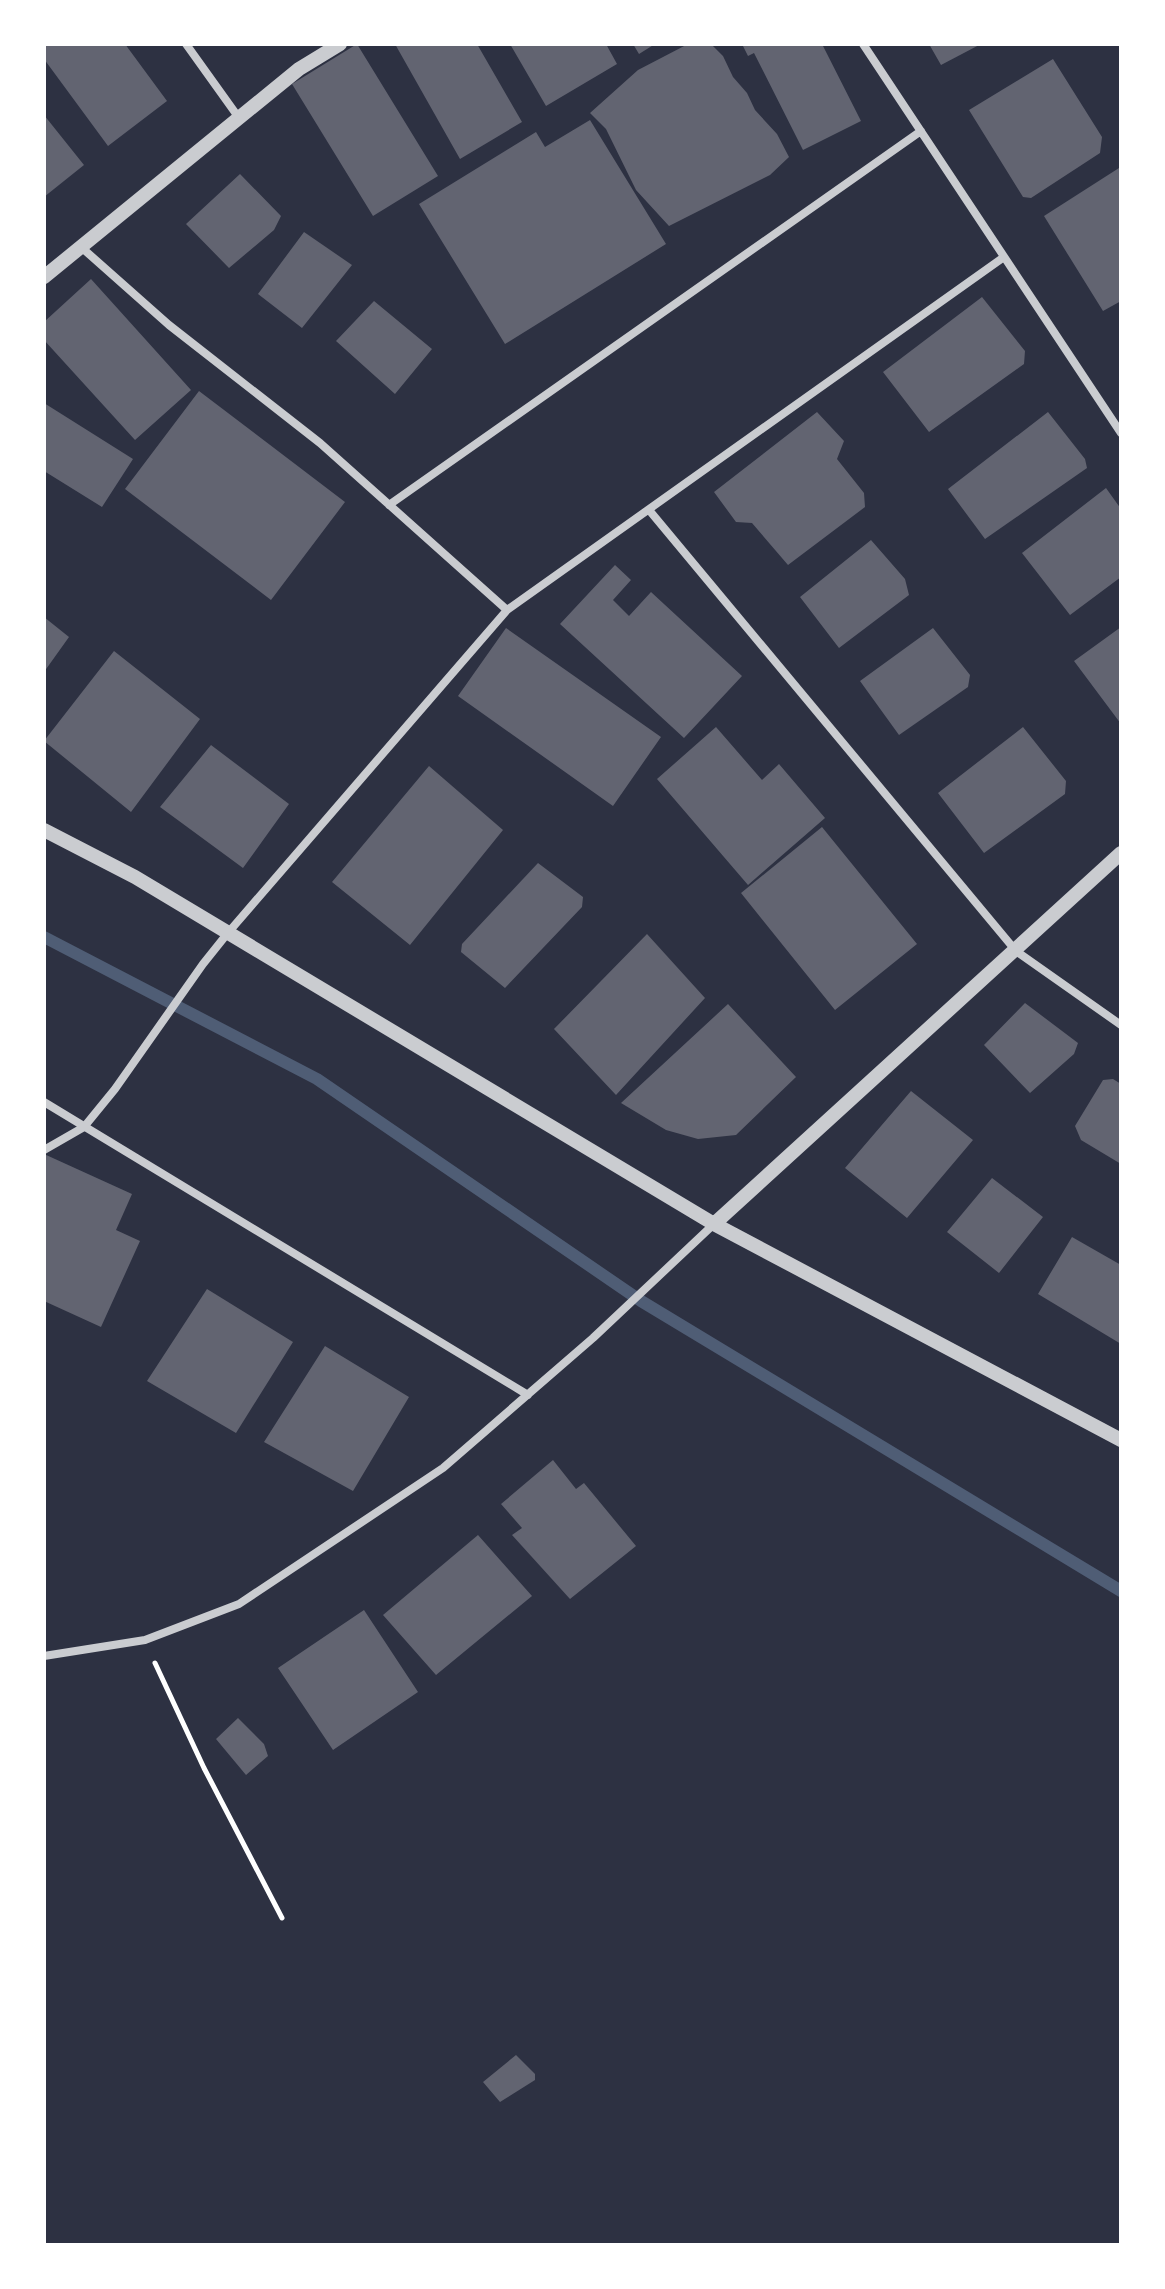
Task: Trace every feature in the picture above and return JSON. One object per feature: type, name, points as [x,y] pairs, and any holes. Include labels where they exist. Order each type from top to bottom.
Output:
[{"type":"street","points":[[186,44],[239,118]]},
{"type":"street","points":[[44,277],[299,69],[340,44]]},
{"type":"street","points":[[863,44],[1121,433]]},
{"type":"street","points":[[389,505],[921,131]]},
{"type":"street","points":[[81,247],[169,325],[320,443],[507,610]]},
{"type":"street","points":[[44,1150],[84,1127],[227,934],[507,610],[1004,257]]},
{"type":"street","points":[[649,510],[1016,951],[1121,1025]]},
{"type":"street","points":[[44,830],[135,877],[714,1224],[1121,1440]]},
{"type":"street","points":[[44,1656],[145,1640],[239,1604],[443,1468],[593,1338],[1121,853]]},
{"type":"street","points":[[44,1102],[528,1395]]},
{"type":"path","points":[[145,1640],[204,1768],[282,1918]]},
{"type":"building","points":[[44,44],[125,44],[167,101],[108,146],[44,59]]},
{"type":"building","points":[[357,44],[438,176],[373,216],[292,84]]},
{"type":"building","points":[[395,44],[477,44],[522,122],[460,159]]},
{"type":"building","points":[[510,44],[606,44],[617,64],[546,106]]},
{"type":"building","points":[[633,44],[655,44],[639,54]]},
{"type":"building","points":[[688,44],[711,44],[723,56],[733,77],[747,93],[755,110],[777,134],[789,157],[770,175],[669,226],[636,190],[606,129],[590,113],[638,70]]},
{"type":"building","points":[[742,44],[822,44],[861,121],[803,150],[754,53],[748,56]]},
{"type":"building","points":[[929,44],[981,44],[941,65]]},
{"type":"building","points":[[1053,59],[1102,137],[1100,153],[1031,198],[1023,197],[969,110]]},
{"type":"building","points":[[44,115],[84,165],[44,197]]},
{"type":"building","points":[[590,120],[666,244],[505,344],[419,204],[536,132],[545,147]]},
{"type":"building","points":[[1119,168],[1121,301],[1103,311],[1044,216]]},
{"type":"building","points":[[240,174],[281,216],[274,230],[229,268],[186,224]]},
{"type":"building","points":[[304,232],[352,265],[302,328],[258,294]]},
{"type":"building","points":[[91,279],[191,390],[135,440],[44,340],[44,322]]},
{"type":"building","points":[[982,297],[1025,351],[1024,364],[929,432],[883,372]]},
{"type":"building","points":[[374,301],[432,349],[395,394],[336,341]]},
{"type":"building","points":[[199,391],[345,502],[271,600],[125,489]]},
{"type":"building","points":[[44,403],[133,459],[102,507],[44,471]]},
{"type":"building","points":[[817,412],[844,441],[837,459],[864,493],[865,507],[788,565],[752,523],[736,522],[714,492]]},
{"type":"building","points":[[1048,412],[1085,459],[1087,468],[985,539],[948,489]]},
{"type":"building","points":[[1106,488],[1121,509],[1121,577],[1070,615],[1022,553]]},
{"type":"building","points":[[871,540],[905,579],[909,595],[839,648],[800,597]]},
{"type":"building","points":[[615,565],[631,580],[613,600],[629,616],[651,592],[742,676],[684,738],[560,624]]},
{"type":"building","points":[[44,617],[69,637],[44,672]]},
{"type":"building","points":[[1121,627],[1121,724],[1074,661]]},
{"type":"building","points":[[506,628],[661,737],[613,806],[458,696]]},
{"type":"building","points":[[933,628],[970,675],[968,687],[899,735],[860,681]]},
{"type":"building","points":[[114,651],[200,719],[131,812],[44,741]]},
{"type":"building","points":[[716,727],[762,780],[779,764],[825,818],[748,885],[657,779]]},
{"type":"building","points":[[1023,727],[1066,781],[1065,794],[984,853],[938,793]]},
{"type":"building","points":[[211,745],[289,804],[243,868],[160,807]]},
{"type":"building","points":[[429,766],[503,830],[410,945],[332,882]]},
{"type":"building","points":[[822,827],[917,944],[835,1010],[741,893]]},
{"type":"building","points":[[538,863],[583,897],[582,907],[505,988],[461,952],[462,944]]},
{"type":"building","points":[[647,934],[705,998],[616,1095],[554,1029]]},
{"type":"building","points":[[1025,1003],[1078,1043],[1074,1054],[1030,1093],[984,1045]]},
{"type":"building","points":[[728,1004],[796,1077],[736,1135],[698,1139],[666,1130],[621,1103]]},
{"type":"building","points":[[1113,1079],[1121,1084],[1121,1164],[1081,1140],[1075,1126],[1103,1080]]},
{"type":"building","points":[[911,1091],[973,1140],[907,1218],[845,1168]]},
{"type":"building","points":[[44,1154],[132,1194],[116,1230],[140,1241],[101,1327],[44,1301]]},
{"type":"building","points":[[992,1178],[1043,1217],[999,1273],[947,1232]]},
{"type":"building","points":[[1072,1237],[1121,1265],[1121,1344],[1038,1294]]},
{"type":"building","points":[[207,1289],[293,1342],[236,1433],[147,1381]]},
{"type":"building","points":[[325,1346],[409,1397],[353,1491],[264,1442]]},
{"type":"building","points":[[553,1460],[576,1489],[584,1483],[636,1546],[570,1599],[512,1535],[522,1528],[501,1504]]},
{"type":"building","points":[[478,1535],[532,1596],[436,1675],[383,1615]]},
{"type":"building","points":[[364,1610],[418,1692],[333,1750],[278,1668]]},
{"type":"building","points":[[238,1718],[264,1744],[268,1756],[246,1775],[216,1739]]},
{"type":"building","points":[[516,2055],[535,2074],[535,2080],[500,2102],[483,2082]]},
{"type":"waterway","points":[[44,937],[317,1079],[641,1301],[1121,1591]]}]
